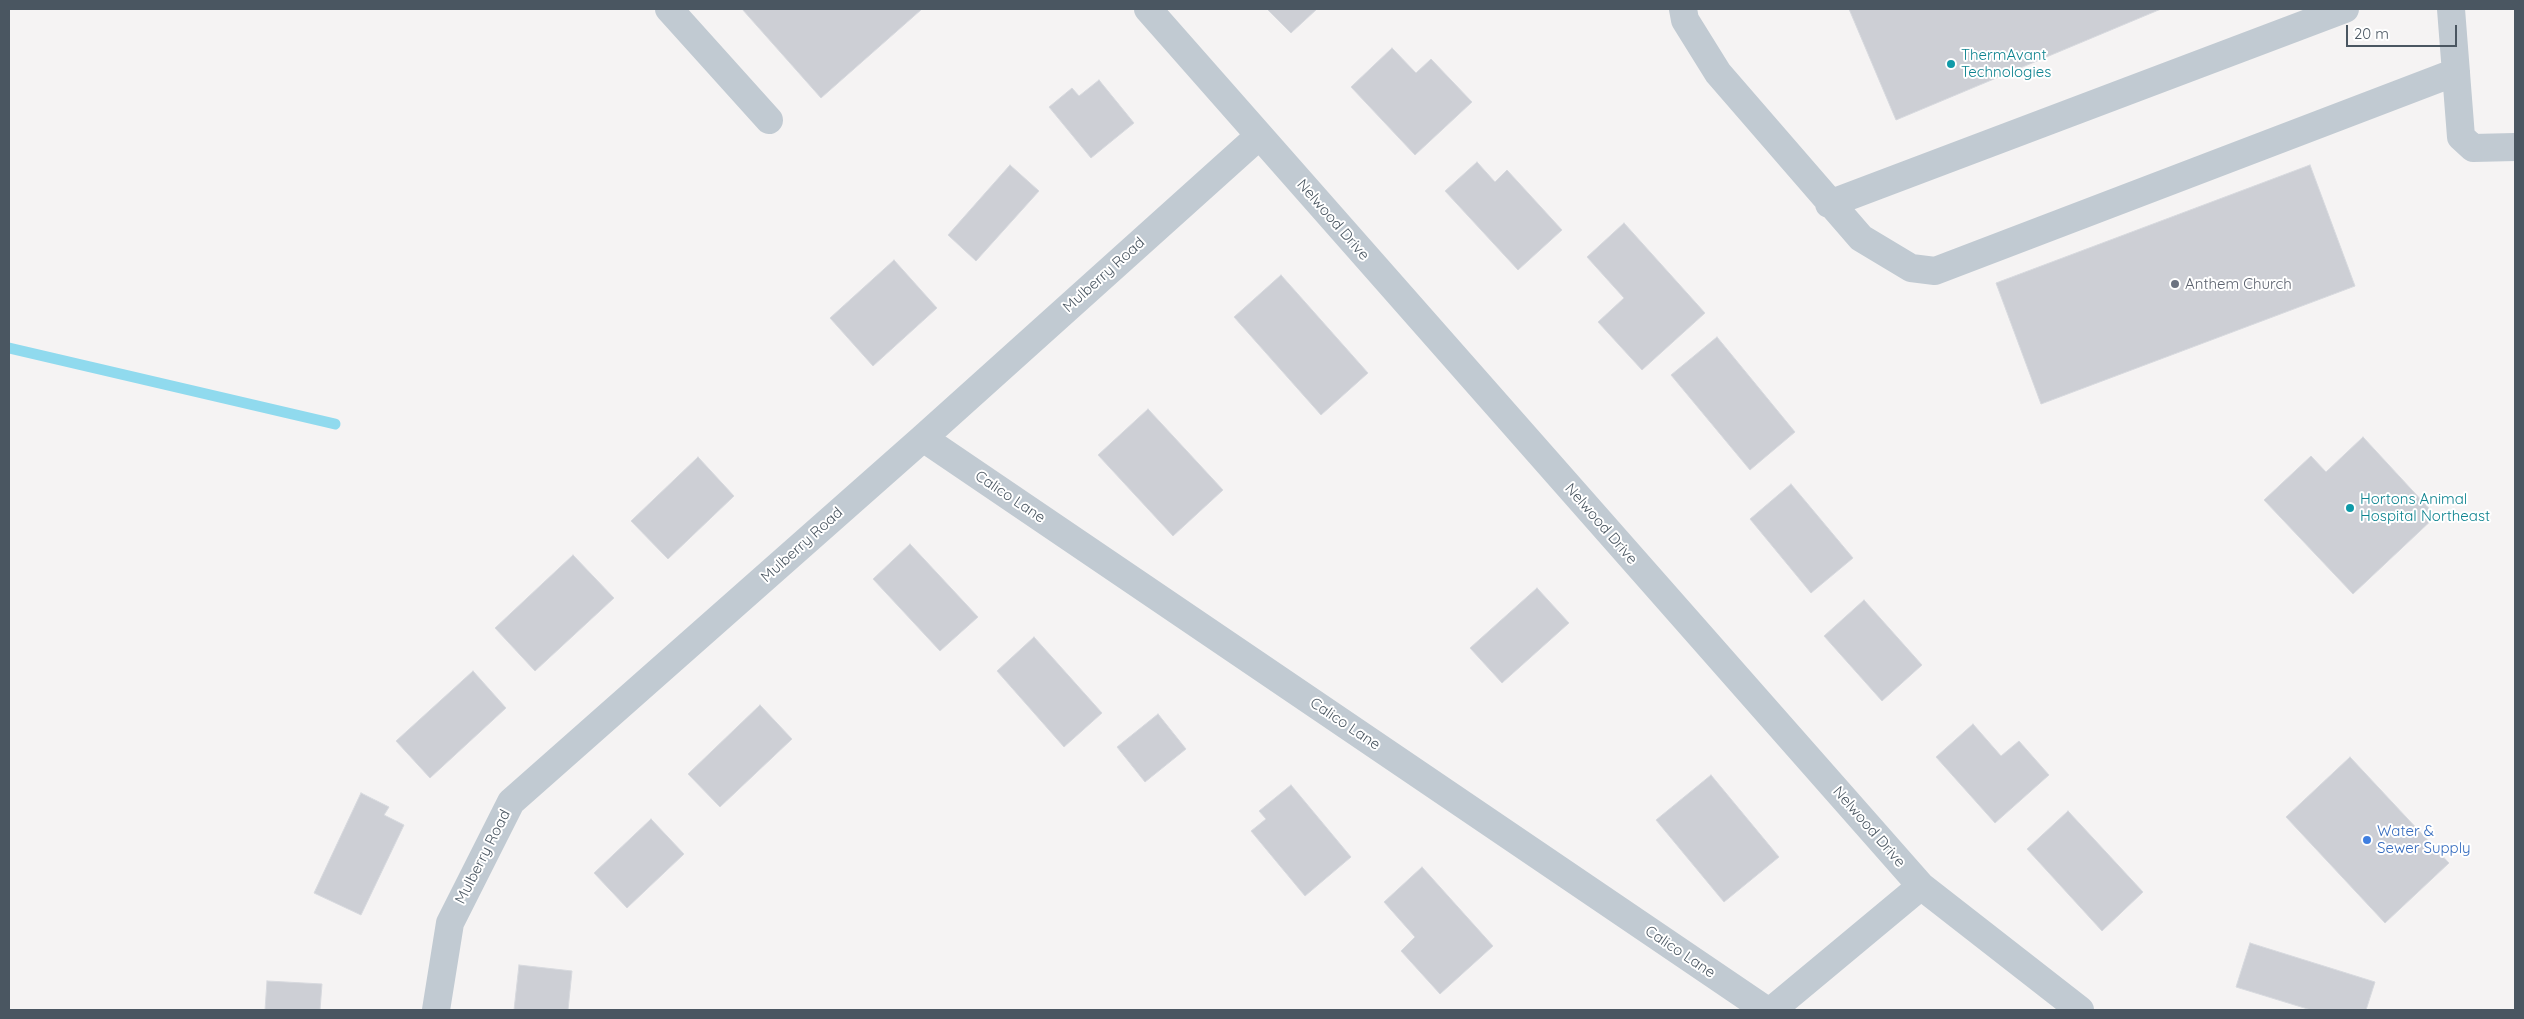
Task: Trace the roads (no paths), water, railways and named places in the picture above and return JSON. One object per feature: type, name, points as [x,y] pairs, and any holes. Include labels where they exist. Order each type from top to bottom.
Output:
[{"type":"street","points":[[669,9],[769,120]]},
{"type":"street","name":"Nelwood Drive","points":[[1148,9],[1922,886],[2080,1010]]},
{"type":"street","points":[[1683,9],[1685,20],[1718,73],[1829,204],[1861,238],[1911,268],[1935,271],[2456,72]]},
{"type":"street","points":[[1829,204],[2345,9]]},
{"type":"street","points":[[2451,9],[2461,137],[2473,148],[2515,147]]},
{"type":"street","name":"Mulberry Road","points":[[436,1010],[450,923],[512,802],[923,438],[1259,136]]},
{"type":"street","name":"Calico Lane","points":[[923,438],[1766,1010]]},
{"type":"street","points":[[1772,1010],[1922,886]]},
{"type":"waterway","points":[[9,348],[335,424]]},
{"type":"place","name":"ThermAvant Technologies","points":[[1951,64]]},
{"type":"place","name":"Anthem Church","points":[[2175,284]]},
{"type":"place","name":"Hortons Animal Hospital Northeast","points":[[2350,508]]},
{"type":"place","name":"Water & Sewer Supply","points":[[2367,840]]}]
